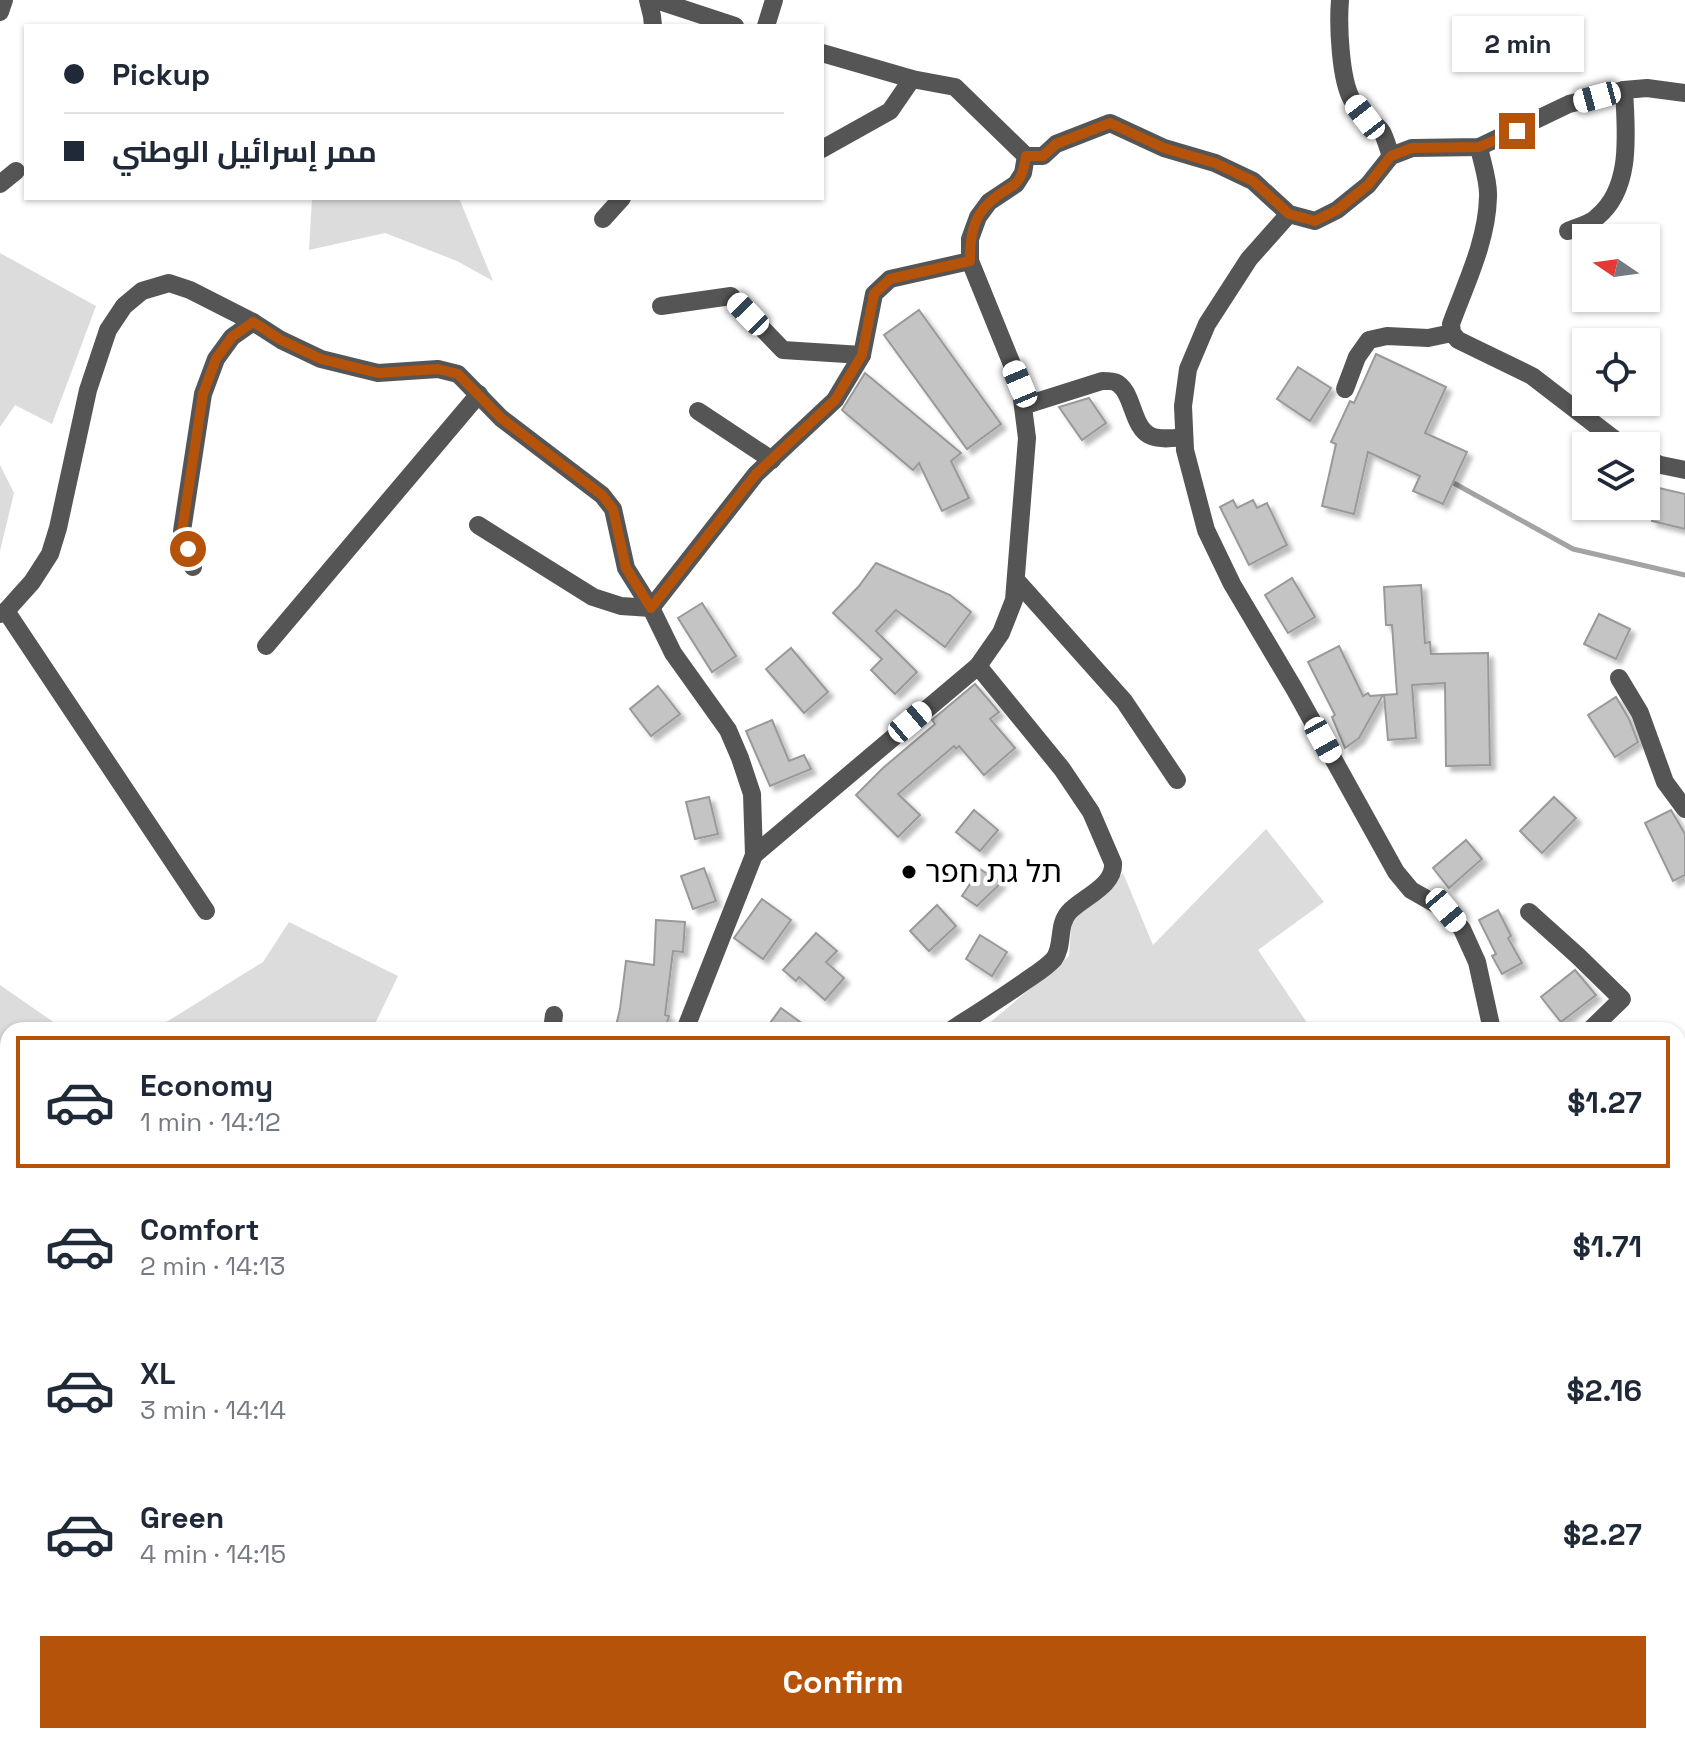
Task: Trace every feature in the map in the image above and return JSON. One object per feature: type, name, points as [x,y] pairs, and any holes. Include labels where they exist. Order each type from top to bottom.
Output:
[{"type":"street","points":[[0,12],[4,0]]},
{"type":"street","points":[[648,0],[653,24]]},
{"type":"street","points":[[656,0],[729,24]]},
{"type":"street","points":[[767,24],[774,0]]},
{"type":"street","points":[[1340,0],[1341,48],[1351,99],[1365,117],[1382,131],[1391,156]]},
{"type":"street","points":[[824,54],[912,79],[955,87],[1026,156],[1043,156],[1056,144],[1110,123],[1164,148],[1215,163],[1253,181],[1289,214],[1315,221],[1337,210],[1368,185],[1391,156],[1412,148],[1479,147],[1569,104],[1624,90],[1647,88],[1685,93]]},
{"type":"street","points":[[824,148],[890,111],[912,79]]},
{"type":"street","points":[[1568,231],[1597,218],[1616,195],[1623,166],[1626,128],[1624,90]]},
{"type":"street","points":[[1479,147],[1489,194],[1486,220],[1451,324],[1452,333],[1458,340],[1532,376],[1605,432]]},
{"type":"street","points":[[754,855],[978,666],[1001,633],[1014,600],[1027,438],[1020,384],[970,261],[970,239],[978,217],[989,202],[1016,184],[1023,173],[1026,156]]},
{"type":"street","points":[[0,184],[16,171]]},
{"type":"street","points":[[603,219],[620,200]]},
{"type":"street","points":[[1289,214],[1249,259],[1207,324],[1188,369],[1183,406],[1185,450],[1206,530],[1232,584],[1396,872],[1411,890],[1446,910],[1462,929],[1477,962],[1492,1022]]},
{"type":"street","points":[[651,608],[756,474],[835,400],[862,355],[874,294],[890,279],[970,261]]},
{"type":"street","points":[[206,911],[3,612],[32,582],[50,554],[88,390],[108,330],[124,306],[142,291],[169,283],[190,290],[321,359],[378,373],[438,369],[458,374],[501,418],[602,495],[613,509],[626,568],[651,608],[673,653],[728,730],[752,794],[754,855],[688,1022]]},
{"type":"street","points":[[661,306],[731,296],[783,350],[862,355]]},
{"type":"street","points":[[193,567],[182,531],[203,394],[216,359],[232,337],[253,322]]},
{"type":"street","points":[[1345,389],[1357,357],[1369,340],[1387,336],[1428,338],[1452,333]]},
{"type":"street","points":[[1023,406],[1102,381],[1115,382],[1123,389],[1140,426],[1149,436],[1184,437]]},
{"type":"street","points":[[266,646],[479,394]]},
{"type":"street","points":[[698,411],[772,460]]},
{"type":"street","points":[[1660,465],[1685,470]]},
{"type":"street","points":[[478,525],[593,597],[621,606],[651,608]]},
{"type":"street","points":[[1016,580],[1124,701],[1177,780]]},
{"type":"street","points":[[964,1022],[994,1004],[1057,956],[1063,922],[1068,913],[1107,881],[1114,871],[1091,812],[1062,769],[978,666]]},
{"type":"street","points":[[1619,678],[1640,713],[1665,782],[1685,809]]},
{"type":"street","points":[[1529,912],[1622,999],[1598,1022]]},
{"type":"shaded area","points":[[312,200],[460,200],[493,281],[457,261],[385,233],[309,250]]},
{"type":"shaded area","points":[[0,253],[96,306],[52,424],[15,405],[0,427]]},
{"type":"shaded area","points":[[0,465],[14,493],[0,551]]},
{"type":"shaded area","points":[[1266,829],[1324,902],[1258,950],[1307,1022],[991,1022],[1069,956],[1072,919],[1123,873],[1153,945]]},
{"type":"shaded area","points":[[289,922],[398,976],[376,1022],[165,1022],[263,962]]},
{"type":"shaded area","points":[[0,985],[53,1022],[0,1022]]},
{"type":"building","points":[[919,310],[1001,424],[967,449],[884,335]]},
{"type":"building","points":[[1376,354],[1446,387],[1425,433],[1467,452],[1443,504],[1413,491],[1420,476],[1368,452],[1354,514],[1322,506],[1336,444],[1331,442],[1350,401],[1354,403]]},
{"type":"building","points":[[1298,367],[1331,388],[1310,421],[1277,399]]},
{"type":"building","points":[[865,373],[961,453],[951,461],[969,498],[942,511],[919,463],[913,470],[842,410]]},
{"type":"building","points":[[1089,398],[1106,423],[1082,440],[1059,407]]},
{"type":"building","points":[[1660,488],[1685,494],[1685,529],[1652,521],[1660,520]]},
{"type":"building","points":[[1233,500],[1237,508],[1253,500],[1257,508],[1267,503],[1287,545],[1249,565],[1220,507]]},
{"type":"building","points":[[876,563],[950,595],[971,612],[945,647],[896,610],[876,631],[917,672],[895,694],[871,670],[882,659],[833,613]]},
{"type":"building","points":[[1292,578],[1315,617],[1288,633],[1265,595]]},
{"type":"building","points":[[1421,585],[1425,643],[1430,642],[1431,654],[1488,653],[1490,765],[1446,766],[1445,683],[1412,685],[1416,738],[1388,740],[1384,695],[1397,694],[1392,625],[1386,625],[1384,587]]},
{"type":"building","points":[[702,603],[736,656],[712,672],[678,618]]},
{"type":"building","points":[[1599,614],[1630,629],[1616,659],[1584,644]]},
{"type":"building","points":[[1339,646],[1363,696],[1368,693],[1370,696],[1383,695],[1359,738],[1345,748],[1332,717],[1335,715],[1308,662]]},
{"type":"building","points":[[791,648],[828,692],[804,713],[766,669]]},
{"type":"building","points":[[975,684],[999,712],[990,719],[1015,748],[984,775],[959,746],[956,749],[954,746],[898,794],[920,815],[898,837],[856,795],[935,724],[932,720]]},
{"type":"building","points":[[658,686],[680,714],[651,736],[630,709]]},
{"type":"building","points":[[1616,697],[1638,742],[1615,757],[1588,715]]},
{"type":"building","points":[[772,720],[789,761],[804,755],[811,769],[770,786],[746,731]]},
{"type":"building","points":[[709,797],[718,834],[695,839],[686,802]]},
{"type":"building","points":[[1554,797],[1576,818],[1542,853],[1520,831]]},
{"type":"building","points":[[974,810],[998,830],[980,851],[956,832]]},
{"type":"building","points":[[1671,810],[1685,834],[1685,875],[1673,881],[1645,823]]},
{"type":"building","points":[[1466,840],[1482,859],[1449,888],[1433,868]]},
{"type":"building","points":[[704,868],[716,901],[693,909],[681,876]]},
{"type":"building","points":[[980,869],[1001,883],[977,906],[962,896]]},
{"type":"building","points":[[762,899],[791,920],[763,959],[734,938]]},
{"type":"building","points":[[937,905],[956,926],[929,951],[910,931]]},
{"type":"building","points":[[1498,910],[1511,936],[1508,938],[1522,963],[1502,974],[1479,920]]},
{"type":"building","points":[[656,920],[685,922],[683,952],[673,951],[665,1015],[669,1016],[667,1022],[617,1022],[626,961],[654,965]]},
{"type":"building","points":[[816,933],[837,951],[826,962],[844,978],[825,1000],[799,977],[796,981],[783,970]]},
{"type":"building","points":[[980,935],[1007,952],[992,976],[966,959]]},
{"type":"building","points":[[1575,970],[1596,995],[1561,1022],[1541,997]]},
{"type":"building","points":[[781,1008],[800,1022],[771,1022]]},
{"type":"waterway","points":[[1450,481],[1573,549],[1685,575]]},
{"type":"place","name":"תל גת חפר","points":[[909,872]]},
{"type":"route","points":[[188,549],[182,531],[203,394],[216,359],[232,337],[253,322],[281,340],[321,359],[378,373],[438,369],[458,374],[501,418],[602,495],[613,509],[626,568],[651,608],[756,474],[835,400],[862,355],[874,294],[890,279],[970,261],[970,239],[978,217],[989,202],[1016,184],[1023,173],[1026,156],[1043,156],[1056,144],[1110,123],[1164,148],[1215,163],[1253,181],[1289,214],[1315,221],[1337,210],[1368,185],[1391,156],[1412,148],[1479,147],[1517,131]]}]
